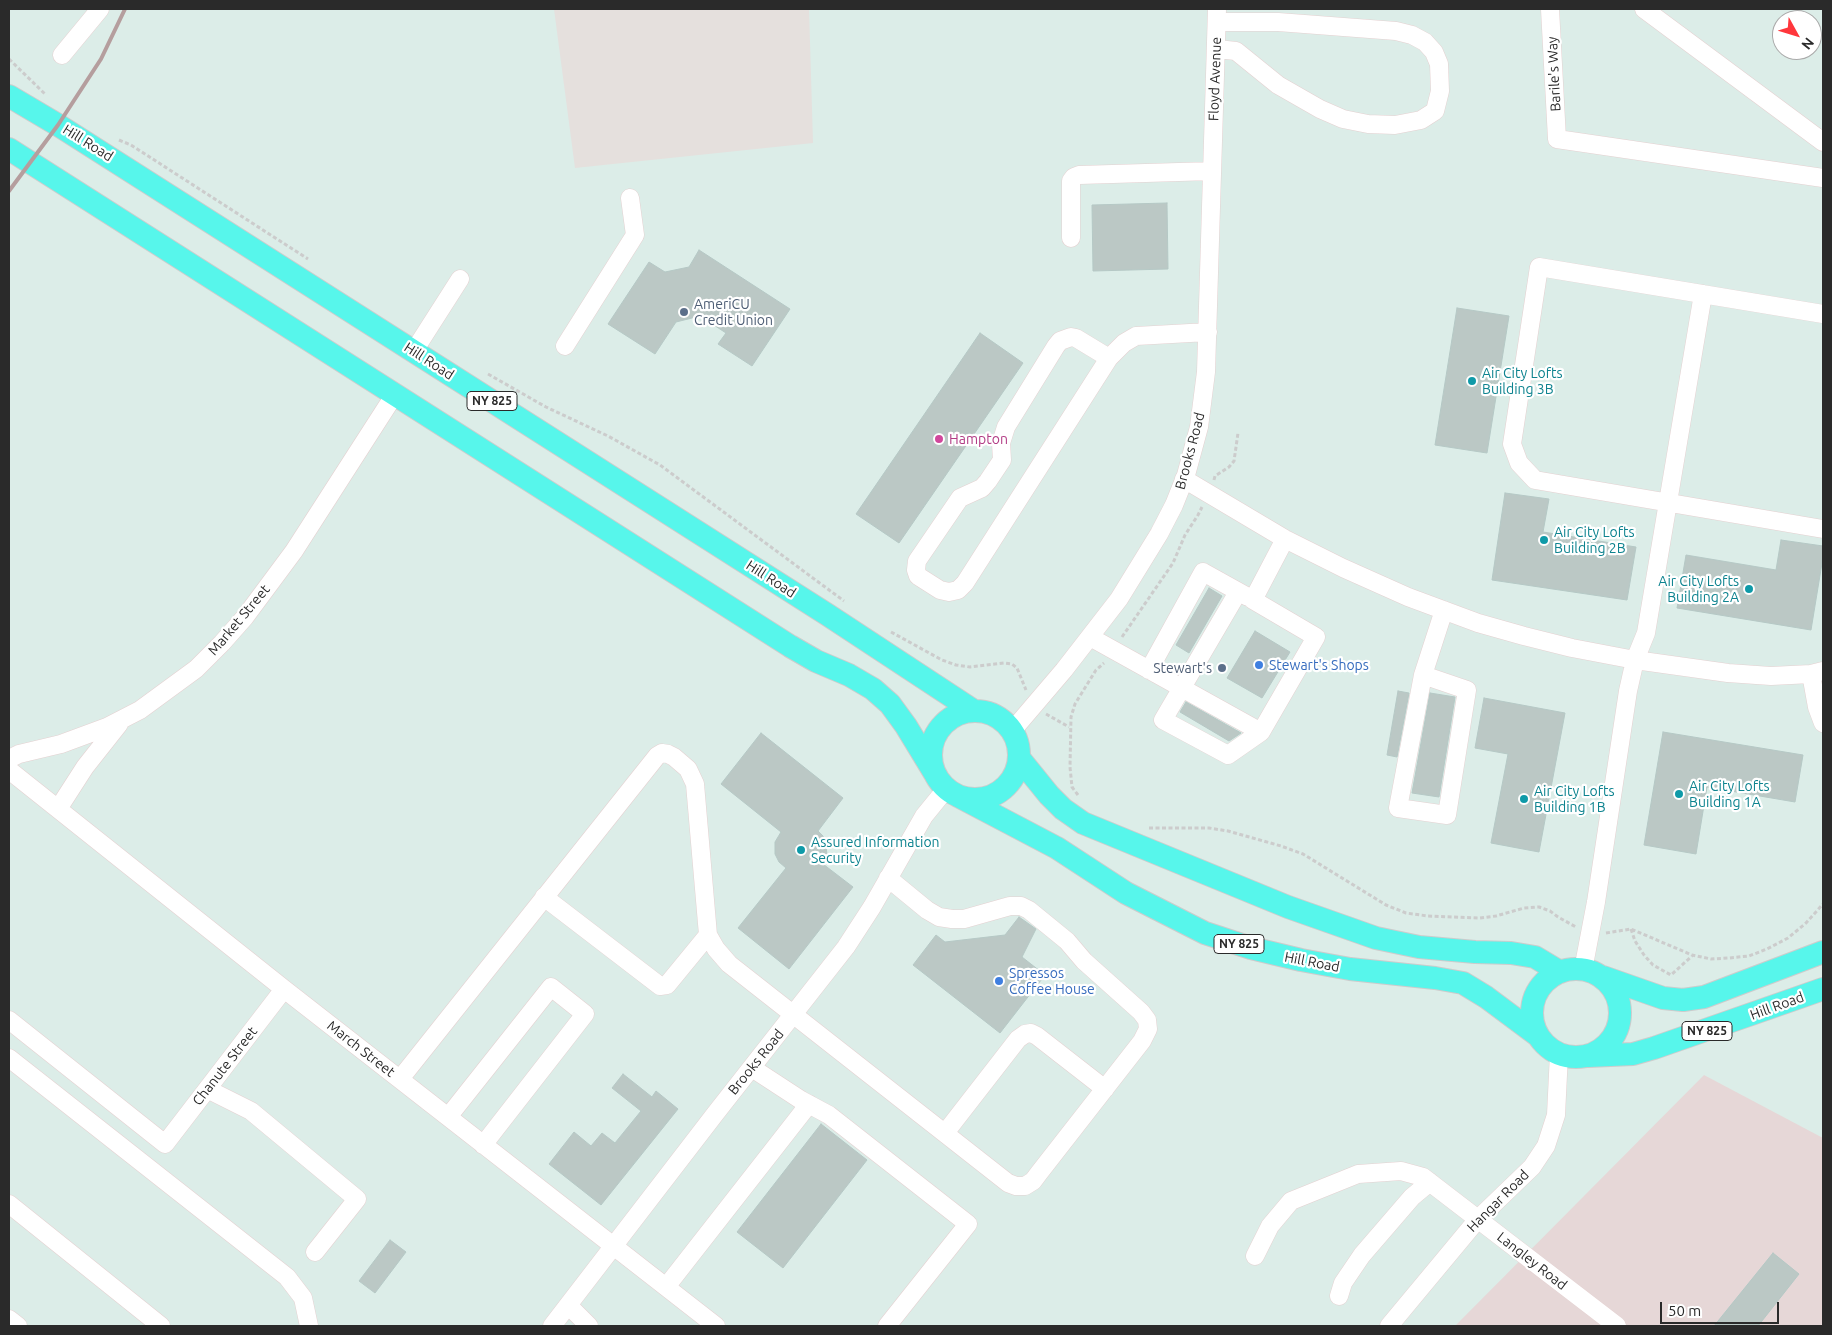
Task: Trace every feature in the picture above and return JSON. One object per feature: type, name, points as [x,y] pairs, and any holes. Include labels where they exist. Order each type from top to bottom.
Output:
[{"type":"main road","name":"Hill Road","points":[[9,96],[58,125],[414,351],[820,610],[974,711]]},
{"type":"main road","points":[[9,149],[790,646],[873,689],[894,709],[947,787],[972,799],[986,798],[999,792],[1009,783],[1016,771],[1020,758],[1018,744],[1012,731]]},
{"type":"main road","points":[[947,787],[932,763],[931,748],[936,734],[946,722],[959,714],[974,711]]},
{"type":"main road","name":"NY 825","points":[[974,711],[989,713],[1002,720],[1012,731]]},
{"type":"main road","points":[[1020,758],[1049,795],[1082,823],[1288,907],[1376,938],[1419,947],[1511,953],[1535,957],[1560,972]]},
{"type":"main road","name":"Hill Road","points":[[947,787],[1057,848],[1126,893],[1205,933],[1251,948],[1301,960],[1350,969],[1435,978],[1463,984],[1486,997],[1537,1035]]},
{"type":"main road","points":[[1537,1035],[1532,1021],[1532,1006],[1537,991],[1547,980],[1560,972],[1575,969],[1663,998],[1683,1000],[1704,997],[1823,952]]},
{"type":"main road","points":[[1586,1056],[1600,1050],[1610,1041],[1618,1029],[1620,1015],[1619,1001],[1613,988],[1593,974]]},
{"type":"main road","name":"Hill Road","points":[[1586,1056],[1633,1054],[1823,989]]},
{"type":"main road","name":"NY 825","points":[[1537,1035],[1547,1046],[1559,1054],[1573,1057],[1586,1056]]},
{"type":"street","points":[[62,54],[100,9]]},
{"type":"street","name":"Barile's Way","points":[[1550,9],[1557,139],[1823,178]]},
{"type":"street","points":[[1644,9],[1823,142]]},
{"type":"street","points":[[1217,15],[1278,22],[1396,31],[1412,35],[1425,42],[1434,52],[1439,64],[1440,91],[1435,111],[1421,120],[1395,125],[1368,124],[1344,119],[1320,109],[1278,85],[1236,51],[1217,49]]},
{"type":"street","name":"Floyd Avenue","points":[[1212,148],[1217,15]]},
{"type":"street","name":"Brooks Road","points":[[1012,731],[1064,670],[1119,599],[1159,534],[1174,505],[1184,479],[1199,427],[1206,372],[1212,148]]},
{"type":"street","points":[[1071,238],[1071,181],[1074,177],[1080,175],[1212,171]]},
{"type":"street","points":[[565,346],[634,235],[630,198]]},
{"type":"street","points":[[1823,314],[1539,267],[1512,444],[1519,463],[1535,480],[1823,529]]},
{"type":"street","points":[[414,351],[460,279]]},
{"type":"street","points":[[1593,974],[1590,934],[1628,691],[1635,660],[1646,633],[1703,294]]},
{"type":"street","points":[[1109,358],[1076,338],[1071,337],[1056,346],[1006,427],[1000,442],[1002,460],[982,488],[960,498],[917,561],[916,570],[918,576],[940,590],[949,592],[958,590],[965,583],[1109,358],[1124,343],[1136,336],[1208,332]]},
{"type":"street","name":"Market Street","points":[[9,759],[19,754],[61,744],[107,728],[140,710],[196,668],[245,617],[294,551],[395,394]]},
{"type":"street","points":[[1184,479],[1285,539],[1343,568],[1408,597],[1524,636],[1572,648],[1635,660],[1728,673],[1771,676],[1817,672],[1817,707],[1823,723]]},
{"type":"street","points":[[1149,670],[1203,572],[1245,596],[1316,637],[1261,732],[1228,755],[1163,720],[1182,688],[1245,596],[1285,539]]},
{"type":"street","points":[[1423,675],[1467,690],[1447,815],[1398,808],[1423,675],[1444,610]]},
{"type":"street","points":[[1090,637],[1261,732]]},
{"type":"street","points":[[58,809],[85,767],[123,719]]},
{"type":"street","points":[[400,1079],[657,756],[662,753],[668,754],[688,769],[695,784],[708,935],[716,949],[729,964],[1008,1183],[1016,1186],[1025,1186],[1033,1181],[1142,1042],[1148,1029],[1147,1020],[1141,1012],[1084,961],[1066,941],[1029,910],[1021,906],[1010,906],[964,919],[939,917],[927,910],[888,878]]},
{"type":"street","name":"March Street","points":[[9,770],[284,989],[716,1326]]},
{"type":"street","name":"Brooks Road","points":[[552,1326],[846,947],[872,907],[924,816],[947,787]]},
{"type":"street","points":[[544,898],[660,986],[670,983],[708,935]]},
{"type":"street","points":[[448,1117],[551,987],[585,1014],[483,1144]]},
{"type":"street","name":"Chanute Street","points":[[9,1020],[165,1144],[284,989]]},
{"type":"street","points":[[944,1133],[1018,1039],[1025,1034],[1031,1033],[1037,1036],[1105,1088]]},
{"type":"street","name":"Hangar Road","points":[[1389,1326],[1478,1219],[1532,1167],[1546,1146],[1556,1115],[1559,1054]]},
{"type":"street","points":[[9,1058],[288,1277],[303,1298],[309,1326]]},
{"type":"street","points":[[752,1068],[829,1115],[968,1224],[887,1326]]},
{"type":"street","points":[[207,1089],[252,1112],[357,1199],[314,1252]]},
{"type":"street","points":[[666,1287],[809,1104]]},
{"type":"street","points":[[1255,1256],[1270,1226],[1291,1201],[1358,1174],[1401,1171],[1427,1180],[1362,1255],[1343,1283],[1338,1296]]},
{"type":"street","name":"Langley Road","points":[[1427,1180],[1617,1326]]},
{"type":"street","points":[[9,1204],[161,1326]]},
{"type":"street","points":[[568,1304],[589,1326]]},
{"type":"street","points":[[9,1319],[18,1326]]},
{"type":"path","points":[[9,59],[51,99]]},
{"type":"path","points":[[114,138],[131,145],[315,264]]},
{"type":"path","points":[[488,374],[546,407],[615,440],[660,466],[848,604]]},
{"type":"path","points":[[1081,801],[1072,787],[1070,727],[1075,704],[1096,670],[1113,649],[1172,563],[1185,535],[1198,516],[1215,476],[1229,467],[1234,460],[1238,433]]},
{"type":"path","points":[[884,628],[942,660],[956,665],[970,667],[1004,663],[1012,664],[1017,668],[1021,676]]},
{"type":"path","points":[[1042,712],[1070,727]]},
{"type":"path","points":[[1143,828],[1209,828],[1228,831],[1280,846],[1304,854],[1386,905],[1406,913],[1428,916],[1480,918],[1496,916],[1524,908],[1539,907],[1550,911],[1590,934],[1603,934],[1630,929],[1692,955],[1711,959],[1748,956],[1767,950],[1788,938],[1806,923],[1823,904]]},
{"type":"path","points":[[1630,929],[1644,955],[1654,965],[1671,975],[1692,955]]},
{"type":"shaded area","points":[[554,9],[809,9],[813,143],[575,168]]},
{"type":"shaded area","points":[[1704,1075],[1823,1138],[1823,1326],[1455,1326]]},
{"type":"building","points":[[1167,203],[1168,269],[1093,271],[1092,205]]},
{"type":"building","points":[[699,250],[790,309],[752,366],[718,344],[726,333],[700,316],[676,322],[655,354],[608,324],[649,262],[665,272],[689,267]]},
{"type":"building","name":"Air City Lofts Building 3B","points":[[1457,308],[1509,316],[1487,453],[1435,445]]},
{"type":"building","points":[[980,333],[1023,363],[899,543],[856,514]]},
{"type":"building","name":"Air City Lofts Building 2B","points":[[1505,493],[1549,499],[1543,532],[1636,547],[1627,600],[1492,580]]},
{"type":"building","name":"Air City Lofts Building 2A","points":[[1781,540],[1823,546],[1823,557],[1811,630],[1677,608],[1686,555],[1776,570]]},
{"type":"building","points":[[1209,588],[1222,596],[1189,653],[1176,645]]},
{"type":"building","name":"Stewart's Shops","points":[[1255,631],[1290,652],[1262,698],[1227,678]]},
{"type":"building","points":[[1398,691],[1409,693],[1397,757],[1387,755]]},
{"type":"building","points":[[1430,693],[1455,697],[1439,797],[1412,793]]},
{"type":"building","name":"Air City Lofts Building 1B","points":[[1484,698],[1565,713],[1539,852],[1491,843],[1508,754],[1475,748]]},
{"type":"building","points":[[1186,702],[1241,733],[1229,741],[1180,712]]},
{"type":"building","name":"Air City Lofts Building 1A","points":[[1663,732],[1803,755],[1795,802],[1707,787],[1696,854],[1644,845]]},
{"type":"building","name":"Assured Information Security","points":[[761,733],[843,798],[818,831],[824,837],[826,846],[827,855],[823,864],[853,887],[789,969],[738,928],[786,868],[779,862],[775,854],[775,842],[781,832],[721,784]]},
{"type":"building","points":[[1019,917],[1036,929],[1022,957],[1045,975],[1000,1033],[913,965],[936,935],[945,942],[1005,935]]},
{"type":"building","points":[[623,1074],[652,1097],[656,1091],[678,1109],[601,1205],[549,1164],[574,1132],[591,1146],[602,1133],[615,1143],[641,1111],[612,1088]]},
{"type":"building","points":[[821,1124],[867,1160],[783,1268],[737,1232]]},
{"type":"building","points":[[390,1240],[406,1252],[375,1293],[359,1281]]},
{"type":"building","points":[[1773,1253],[1799,1274],[1758,1326],[1714,1326]]},
{"type":"railway","points":[[9,191],[58,125],[101,59],[125,9]]},
{"type":"place","name":"AmeriCU Credit Union","points":[[684,312]]},
{"type":"place","name":"Air City Lofts Building 3B","points":[[1472,381]]},
{"type":"place","name":"Hampton","points":[[939,439]]},
{"type":"place","name":"Air City Lofts Building 2B","points":[[1544,540]]},
{"type":"place","name":"Air City Lofts Building 2A","points":[[1749,589]]},
{"type":"place","name":"Stewart's Shops","points":[[1259,665]]},
{"type":"place","name":"Stewart's","points":[[1222,668]]},
{"type":"place","name":"Air City Lofts Building 1A","points":[[1679,794]]},
{"type":"place","name":"Air City Lofts Building 1B","points":[[1524,799]]},
{"type":"place","name":"Assured Information Security","points":[[801,850]]},
{"type":"place","name":"Spressos Coffee House","points":[[999,981]]}]
